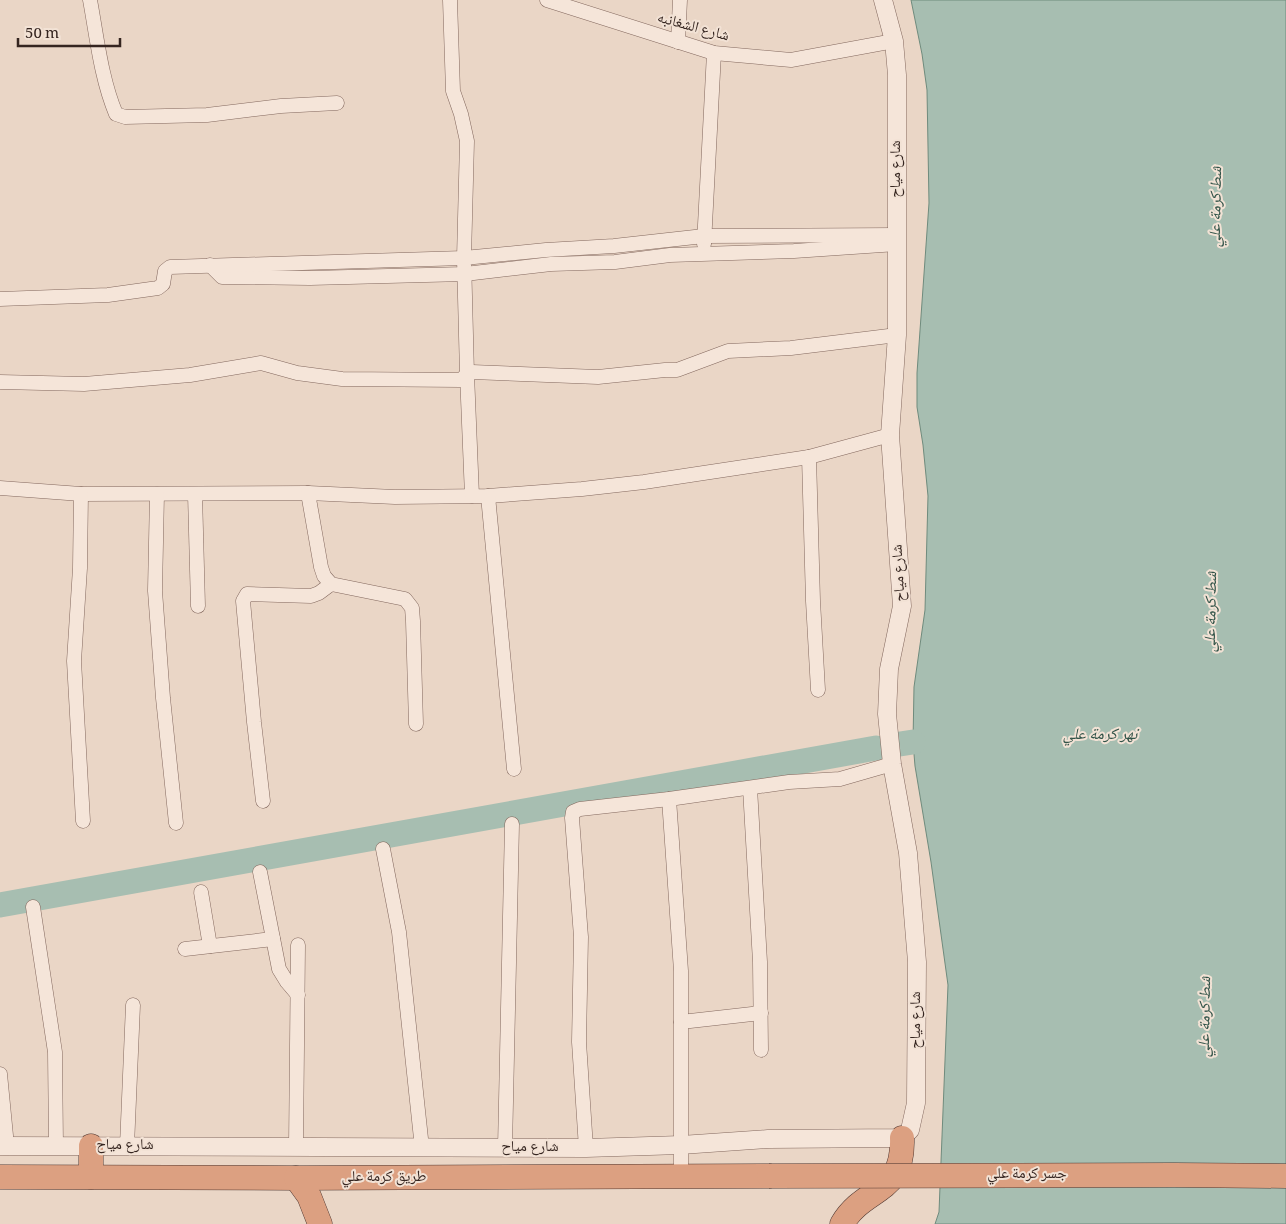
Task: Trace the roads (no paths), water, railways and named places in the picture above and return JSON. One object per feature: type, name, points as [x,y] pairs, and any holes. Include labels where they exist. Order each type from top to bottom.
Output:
[{"type":"highway","points":[[842,1224],[859,1204],[882,1190],[894,1177],[901,1161],[902,1138]]},
{"type":"highway","points":[[90,1177],[92,1146]]},
{"type":"highway","name":"طريق كرمة علي","points":[[0,1177],[769,1176]]},
{"type":"highway","name":"جسر كرمة علي","points":[[769,1176],[1286,1176]]},
{"type":"highway","points":[[296,1178],[309,1196],[320,1224]]},
{"type":"street","points":[[90,0],[109,98],[116,114],[125,116],[207,115],[281,106],[337,103]]},
{"type":"street","points":[[450,0],[453,91],[461,114],[467,141],[464,258],[472,496]]},
{"type":"street","name":"شارع الشغانبه","points":[[547,0],[714,53],[791,60],[894,41]]},
{"type":"street","points":[[678,42],[680,0]]},
{"type":"street","name":"شارع مياح","points":[[3,1146],[586,1148],[681,1145],[768,1139],[902,1138],[910,1130],[916,1103],[917,962],[908,853],[892,764],[887,714],[889,669],[902,606],[890,435],[897,335],[897,75],[894,41],[883,0]]},
{"type":"street","points":[[704,253],[714,53]]},
{"type":"street","points":[[0,299],[108,295],[158,288],[163,284],[165,271],[170,267],[464,258],[614,246],[704,236],[897,239]]},
{"type":"street","points":[[210,265],[222,277],[310,278],[465,274],[551,264],[615,262],[670,255],[794,251],[897,239]]},
{"type":"street","points":[[309,262],[310,278]]},
{"type":"street","points":[[0,382],[84,384],[190,375],[261,363],[296,373],[342,379],[462,380],[467,374],[472,372],[598,376],[677,370],[728,351],[791,348],[897,335]]},
{"type":"street","points":[[0,488],[81,494],[308,493],[395,498],[488,496],[644,482],[808,457],[890,435]]},
{"type":"street","points":[[808,457],[818,690]]},
{"type":"street","points":[[308,493],[321,567],[324,576],[331,584],[405,599],[412,608],[414,621],[416,724]]},
{"type":"street","points":[[81,494],[80,568],[74,661],[83,820]]},
{"type":"street","points":[[157,494],[155,591],[163,698],[176,823]]},
{"type":"street","points":[[195,494],[198,606]]},
{"type":"street","points":[[488,496],[514,769]]},
{"type":"street","points":[[263,801],[243,601],[247,594],[311,596],[319,593],[331,584]]},
{"type":"street","points":[[586,1148],[579,1042],[582,936],[573,812],[580,809],[790,782],[840,779],[892,764]]},
{"type":"street","points":[[750,788],[760,962],[761,1050]]},
{"type":"street","points":[[668,799],[681,971],[681,1177]]},
{"type":"street","points":[[505,1148],[512,824]]},
{"type":"street","points":[[383,849],[399,932],[422,1148]]},
{"type":"street","points":[[260,872],[279,969],[298,995]]},
{"type":"street","points":[[201,892],[210,946]]},
{"type":"street","points":[[33,907],[55,1052],[56,1146]]},
{"type":"street","points":[[185,949],[273,939]]},
{"type":"street","points":[[296,1148],[298,946]]},
{"type":"street","points":[[127,1146],[132,1005]]},
{"type":"street","points":[[681,1022],[761,1013]]},
{"type":"street","points":[[0,1074],[3,1146]]},
{"type":"water","name":"نهر كرمة علي","points":[[911,0],[1286,0],[1286,1224],[935,1224],[939,1212],[948,985],[913,742],[914,687],[925,610],[928,496],[917,407],[917,373],[929,203],[927,90]]},
{"type":"waterway","points":[[900,744],[913,742]]},
{"type":"waterway","points":[[0,905],[876,748]]},
{"type":"water label","name":"شط كرمة علي","points":[[1217,207]]},
{"type":"water label","name":"شط كرمة علي","points":[[1212,612]]},
{"type":"water label","name":"شط كرمة علي","points":[[1206,1017]]}]
